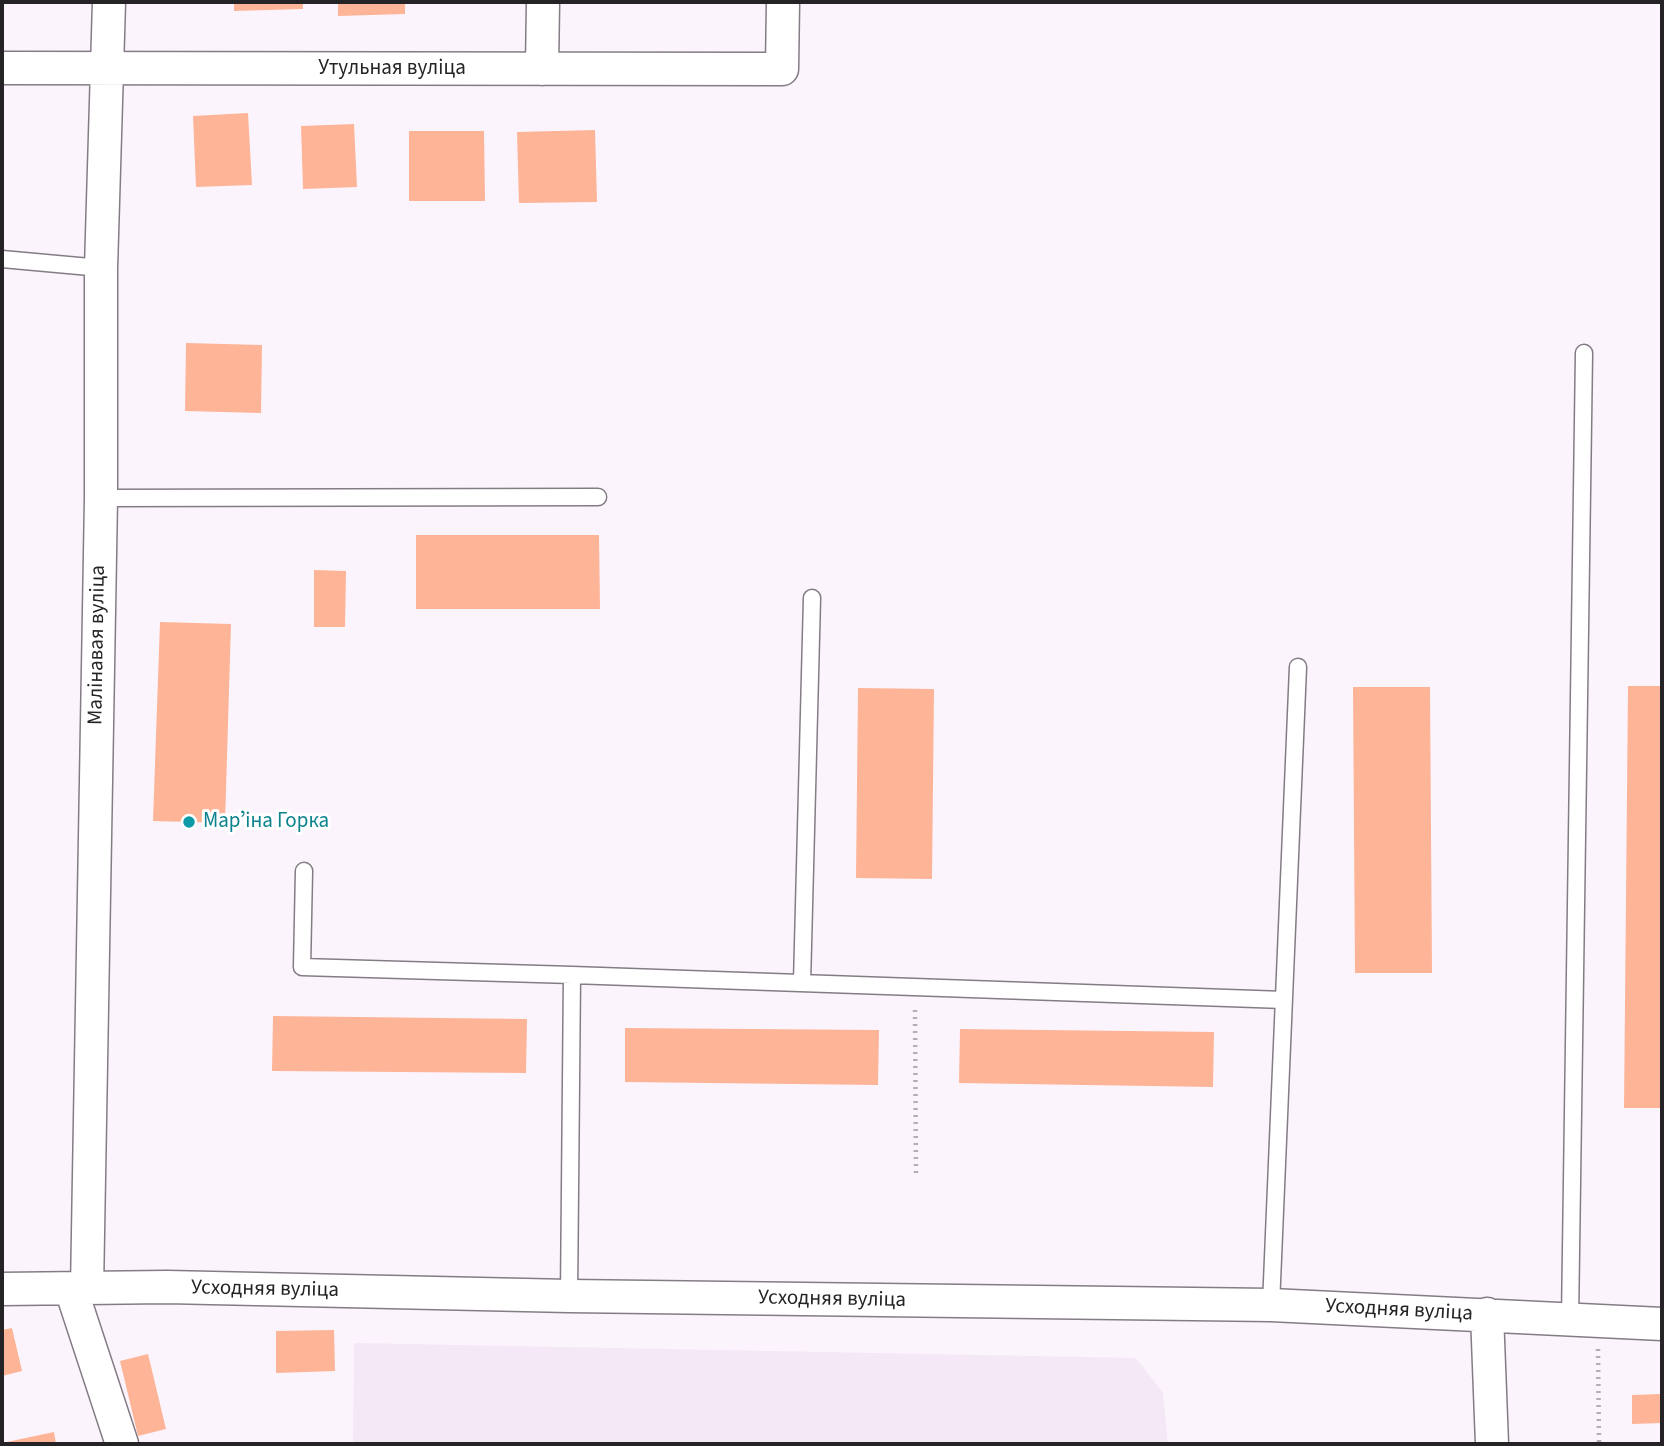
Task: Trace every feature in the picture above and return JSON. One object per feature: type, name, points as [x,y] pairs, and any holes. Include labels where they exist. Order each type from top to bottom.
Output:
[{"type":"street","name":"Малінавая вуліца","points":[[109,2],[101,268],[101,498],[79,1289],[122,1444]]},
{"type":"street","points":[[542,69],[543,2]]},
{"type":"street","name":"Утульная вуліца","points":[[2,68],[782,69],[783,2]]},
{"type":"street","name":"Усходняя вуліца","points":[[2,1289],[167,1287],[569,1296],[1271,1305],[1662,1324]]},
{"type":"street","points":[[1487,1314],[1492,1444]]},
{"type":"lane","points":[[2,259],[101,268]]},
{"type":"lane","points":[[1570,1319],[1584,353]]},
{"type":"lane","points":[[101,498],[598,497]]},
{"type":"lane","points":[[802,983],[812,598]]},
{"type":"lane","points":[[1271,1305],[1298,667]]},
{"type":"lane","points":[[304,871],[302,967],[1284,1000]]},
{"type":"lane","points":[[569,1296],[572,975]]},
{"type":"path","points":[[915,987],[916,1177]]},
{"type":"path","points":[[1598,1342],[1599,1444]]},
{"type":"shaded area","points":[[354,1343],[1136,1358],[1163,1393],[1168,1444],[353,1444]]},
{"type":"building","points":[[234,2],[303,2],[303,9],[234,11]]},
{"type":"building","points":[[338,2],[405,2],[405,14],[338,16]]},
{"type":"building","points":[[248,113],[252,185],[196,187],[193,116]]},
{"type":"building","points":[[354,124],[357,187],[303,189],[301,126]]},
{"type":"building","points":[[595,130],[597,202],[519,203],[517,132]]},
{"type":"building","points":[[409,131],[484,131],[485,201],[409,201]]},
{"type":"building","points":[[186,343],[262,345],[261,413],[185,411]]},
{"type":"building","points":[[416,535],[599,535],[600,609],[416,609]]},
{"type":"building","points":[[314,570],[346,571],[345,627],[314,627]]},
{"type":"building","points":[[160,622],[231,624],[225,823],[153,821]]},
{"type":"building","points":[[1628,686],[1662,686],[1662,1108],[1624,1108]]},
{"type":"building","points":[[1353,687],[1430,687],[1432,973],[1355,973]]},
{"type":"building","points":[[858,688],[934,689],[932,879],[856,878]]},
{"type":"building","points":[[273,1016],[527,1019],[526,1073],[272,1071]]},
{"type":"building","points":[[625,1028],[879,1030],[878,1085],[625,1082]]},
{"type":"building","points":[[960,1029],[1214,1032],[1213,1087],[959,1083]]},
{"type":"building","points":[[12,1328],[22,1371],[2,1376],[2,1330]]},
{"type":"building","points":[[334,1330],[335,1371],[276,1373],[276,1331]]},
{"type":"building","points":[[148,1354],[166,1429],[138,1436],[120,1361]]},
{"type":"building","points":[[1662,1394],[1662,1423],[1632,1424],[1632,1395]]},
{"type":"building","points":[[54,1432],[56,1444],[2,1444],[2,1443]]},
{"type":"place","name":"Марʼіна Горка","points":[[189,822]]}]
